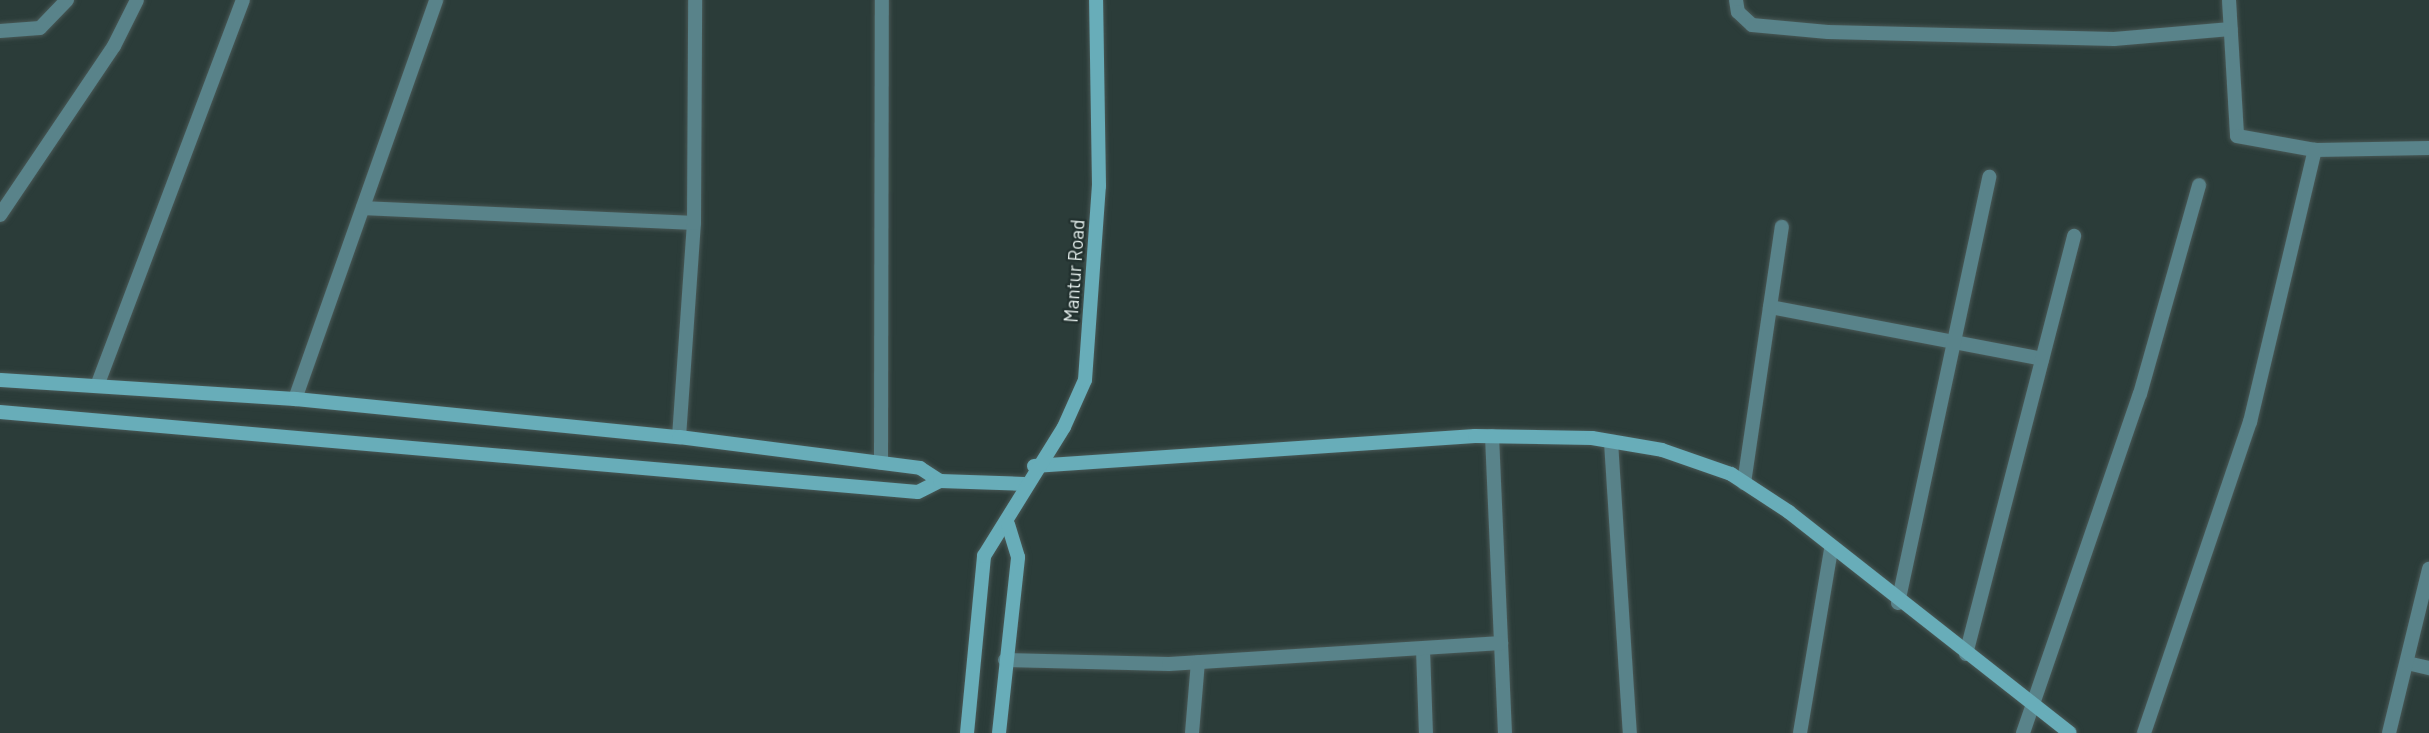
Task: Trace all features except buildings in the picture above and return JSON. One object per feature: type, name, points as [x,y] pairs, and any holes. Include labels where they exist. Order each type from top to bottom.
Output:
[{"type":"street","points":[[0,31],[40,28],[67,0]]},
{"type":"street","points":[[0,215],[114,46],[137,0]]},
{"type":"street","points":[[97,386],[243,0]]},
{"type":"street","points":[[295,399],[436,0]]},
{"type":"street","points":[[679,437],[694,223],[695,0]]},
{"type":"street","points":[[881,463],[883,0]]},
{"type":"street","name":"Mantur Road","points":[[967,733],[985,556],[1007,525],[1034,466],[1064,427],[1085,380],[1099,186],[1096,0]]},
{"type":"street","points":[[1737,0],[1738,12],[1752,26],[1828,32],[2114,39],[2231,29]]},
{"type":"street","points":[[2229,0],[2237,136],[2315,150],[2429,148]]},
{"type":"street","points":[[2144,733],[2250,422],[2315,150]]},
{"type":"street","points":[[1898,603],[1989,177]]},
{"type":"street","points":[[2023,733],[2035,705],[2140,394],[2199,185]]},
{"type":"street","points":[[363,208],[694,223]]},
{"type":"street","points":[[1744,483],[1782,228]]},
{"type":"street","points":[[1966,654],[2074,236]]},
{"type":"street","points":[[1770,307],[2042,359]]},
{"type":"street","points":[[0,380],[295,399],[679,437],[920,468],[940,481]]},
{"type":"street","points":[[0,412],[918,492],[940,481],[1024,484]]},
{"type":"street","points":[[1492,436],[1505,733]]},
{"type":"street","points":[[1034,466],[1492,436],[1611,442],[1662,450],[1744,483],[2070,733]]},
{"type":"street","points":[[1611,442],[1630,733]]},
{"type":"street","points":[[999,733],[1018,557],[1007,525]]},
{"type":"street","points":[[1800,733],[1831,549]]},
{"type":"street","points":[[2389,733],[2429,569]]},
{"type":"street","points":[[1006,660],[1198,662],[1501,643]]},
{"type":"street","points":[[1423,649],[1426,733]]},
{"type":"street","points":[[1192,733],[1198,662]]},
{"type":"street","points":[[2407,663],[2429,668]]}]
